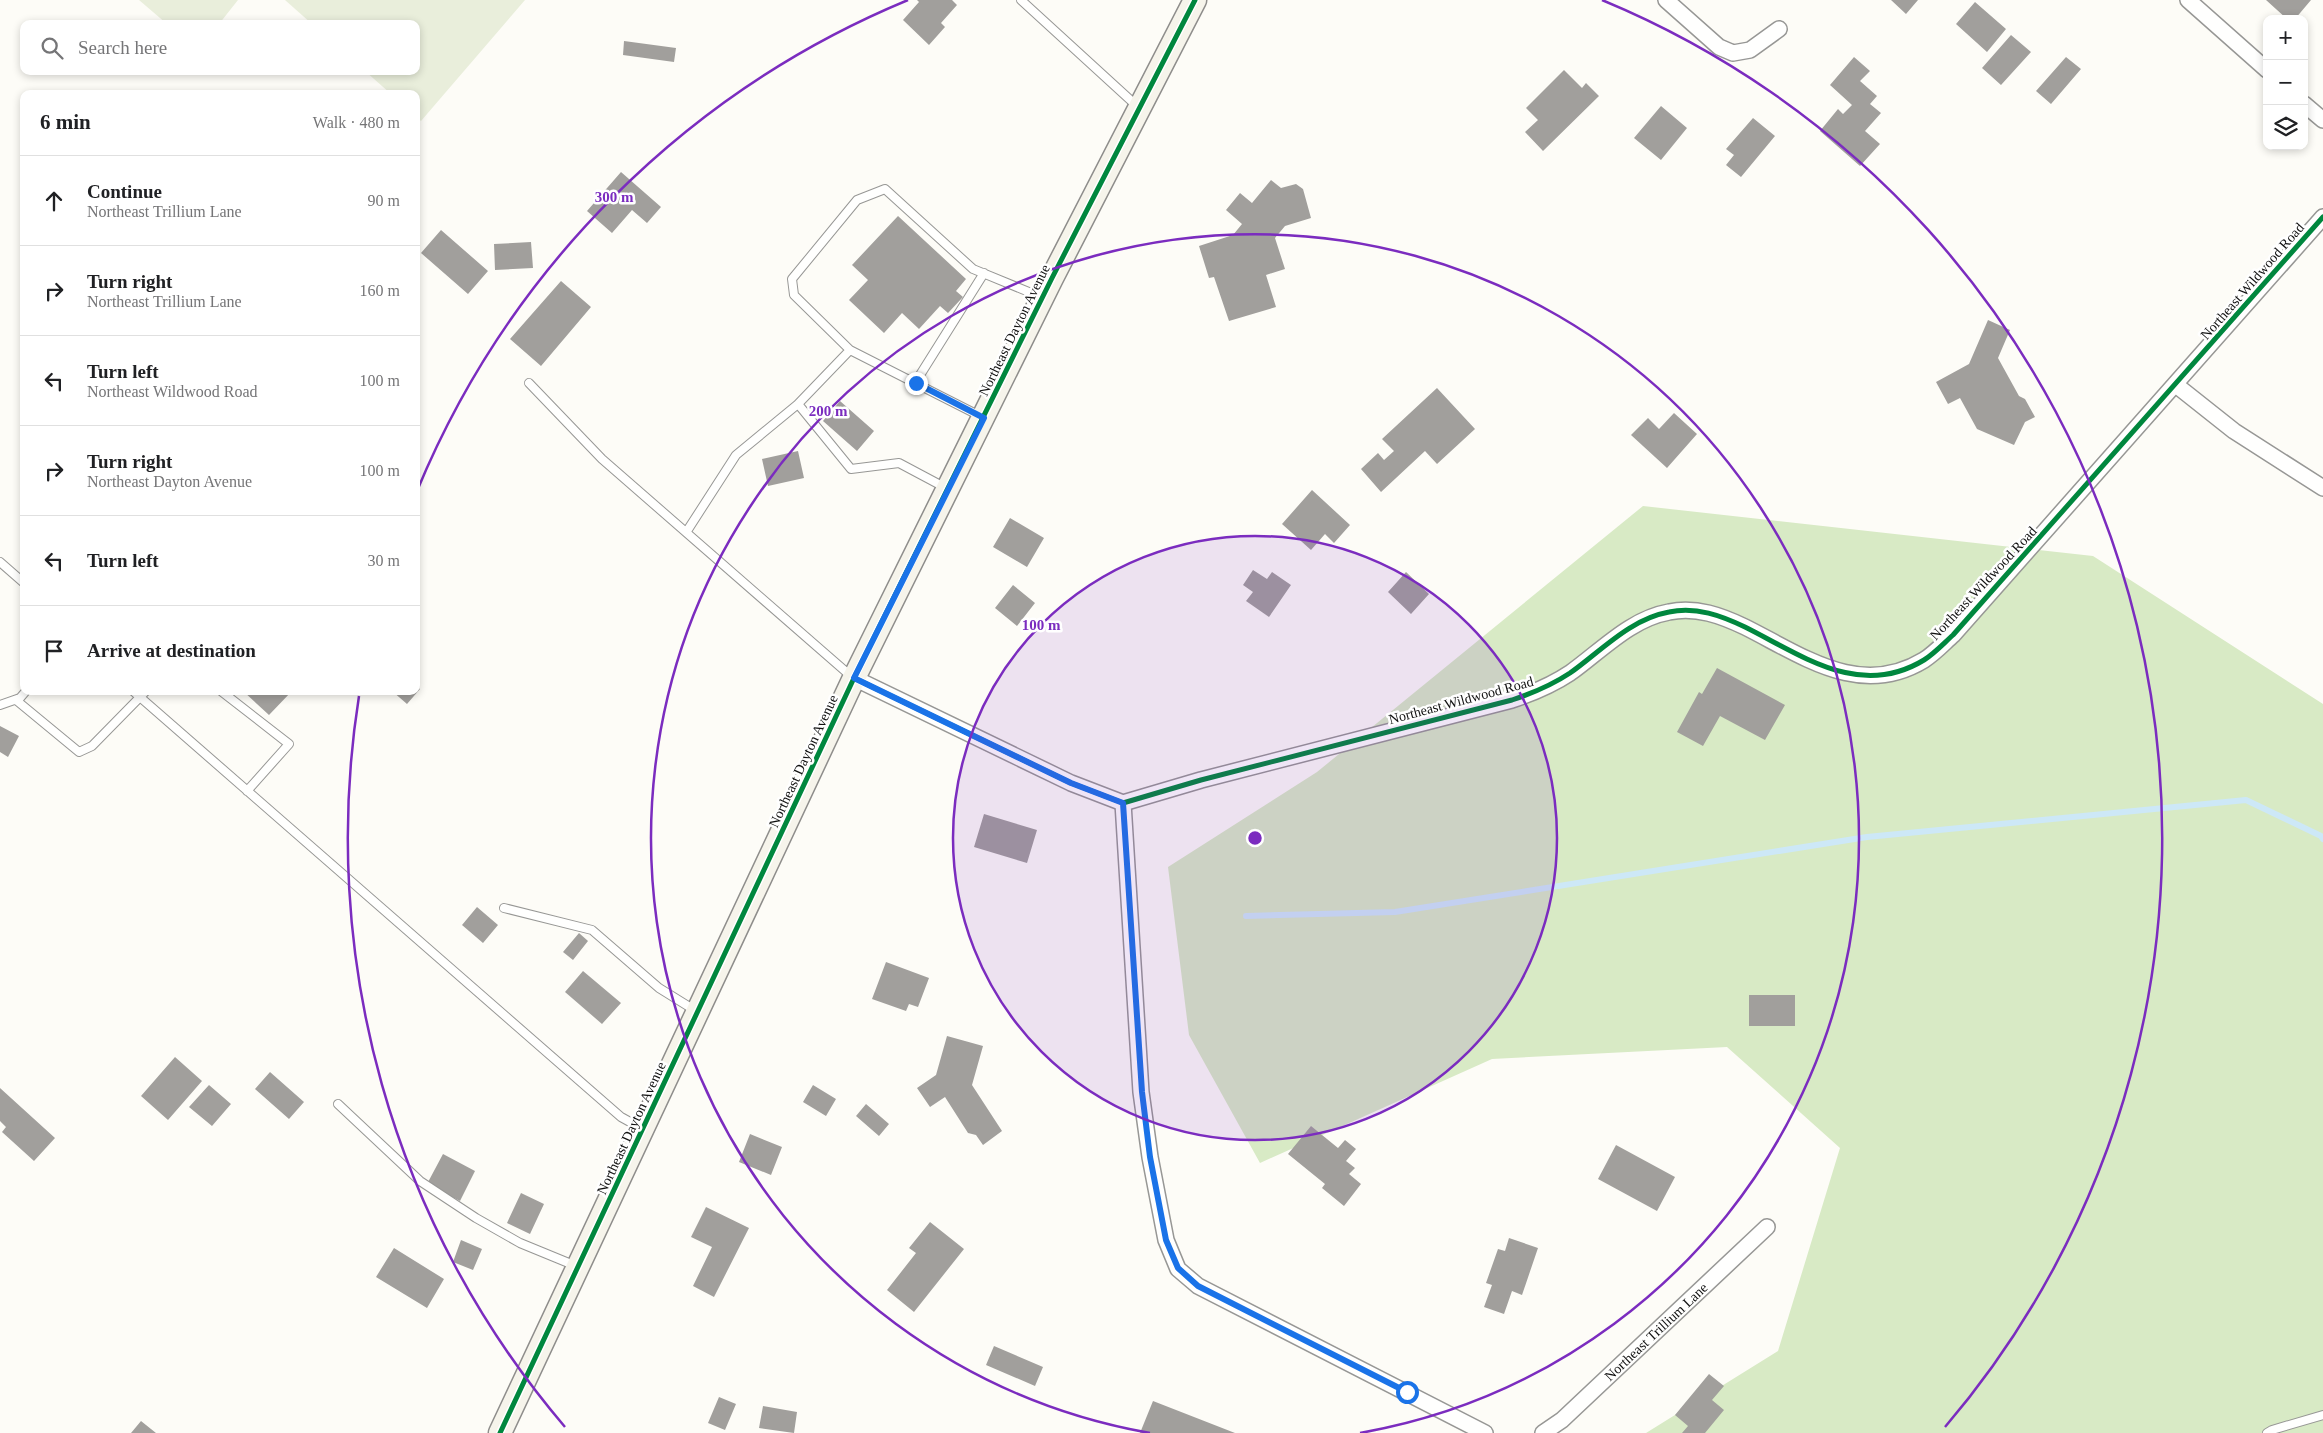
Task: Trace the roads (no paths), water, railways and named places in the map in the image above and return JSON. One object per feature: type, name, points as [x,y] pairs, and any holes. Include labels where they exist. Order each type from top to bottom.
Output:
[{"type":"street","name":"Northeast Dayton Avenue","points":[[500,1433],[854,678],[1043,298],[1195,0]]},
{"type":"street","points":[[1666,0],[1719,47],[1733,53],[1750,50],[1779,29]]},
{"type":"street","points":[[2188,0],[2263,66]]},
{"type":"street","points":[[2305,105],[2323,120]]},
{"type":"street","name":"Northeast Wildwood Road","points":[[1123,803],[1200,780],[1512,700],[1544,689],[1569,674],[1632,626],[1669,612],[1696,610],[1723,616],[1824,667],[1857,677],[1894,674],[1925,660],[1953,635],[2323,217]]},
{"type":"street","points":[[2176,385],[2234,430],[2323,488]]},
{"type":"street","points":[[854,678],[1071,783],[1123,803],[1142,1092],[1150,1157],[1166,1240],[1178,1268],[1198,1286],[1485,1433]]},
{"type":"street","name":"Northeast Trillium Lane","points":[[1543,1433],[1562,1420],[1767,1227]]},
{"type":"lane","points":[[1021,0],[1140,108]]},
{"type":"lane","points":[[984,418],[850,350],[794,295],[792,279],[857,200],[885,189],[973,269],[1043,298]]},
{"type":"lane","points":[[916,383],[984,273]]},
{"type":"lane","points":[[687,531],[736,455],[798,404],[850,350]]},
{"type":"lane","points":[[529,383],[602,459],[854,678]]},
{"type":"lane","points":[[798,404],[850,469],[899,463],[948,489]]},
{"type":"lane","points":[[0,562],[20,580]]},
{"type":"lane","points":[[0,705],[16,700],[22,695]]},
{"type":"lane","points":[[16,700],[79,752],[92,746],[137,695]]},
{"type":"lane","points":[[141,695],[247,791],[621,1117],[643,1129]]},
{"type":"lane","points":[[226,695],[289,744],[247,791]]},
{"type":"lane","points":[[504,908],[592,930],[659,988],[697,1012]]},
{"type":"lane","points":[[338,1104],[420,1182],[520,1243],[578,1267]]},
{"type":"lane","points":[[2267,1433],[2323,1415]]},
{"type":"waterway","points":[[1246,916],[1395,912],[1867,837],[2246,800],[2321,836],[2323,839]]}]
